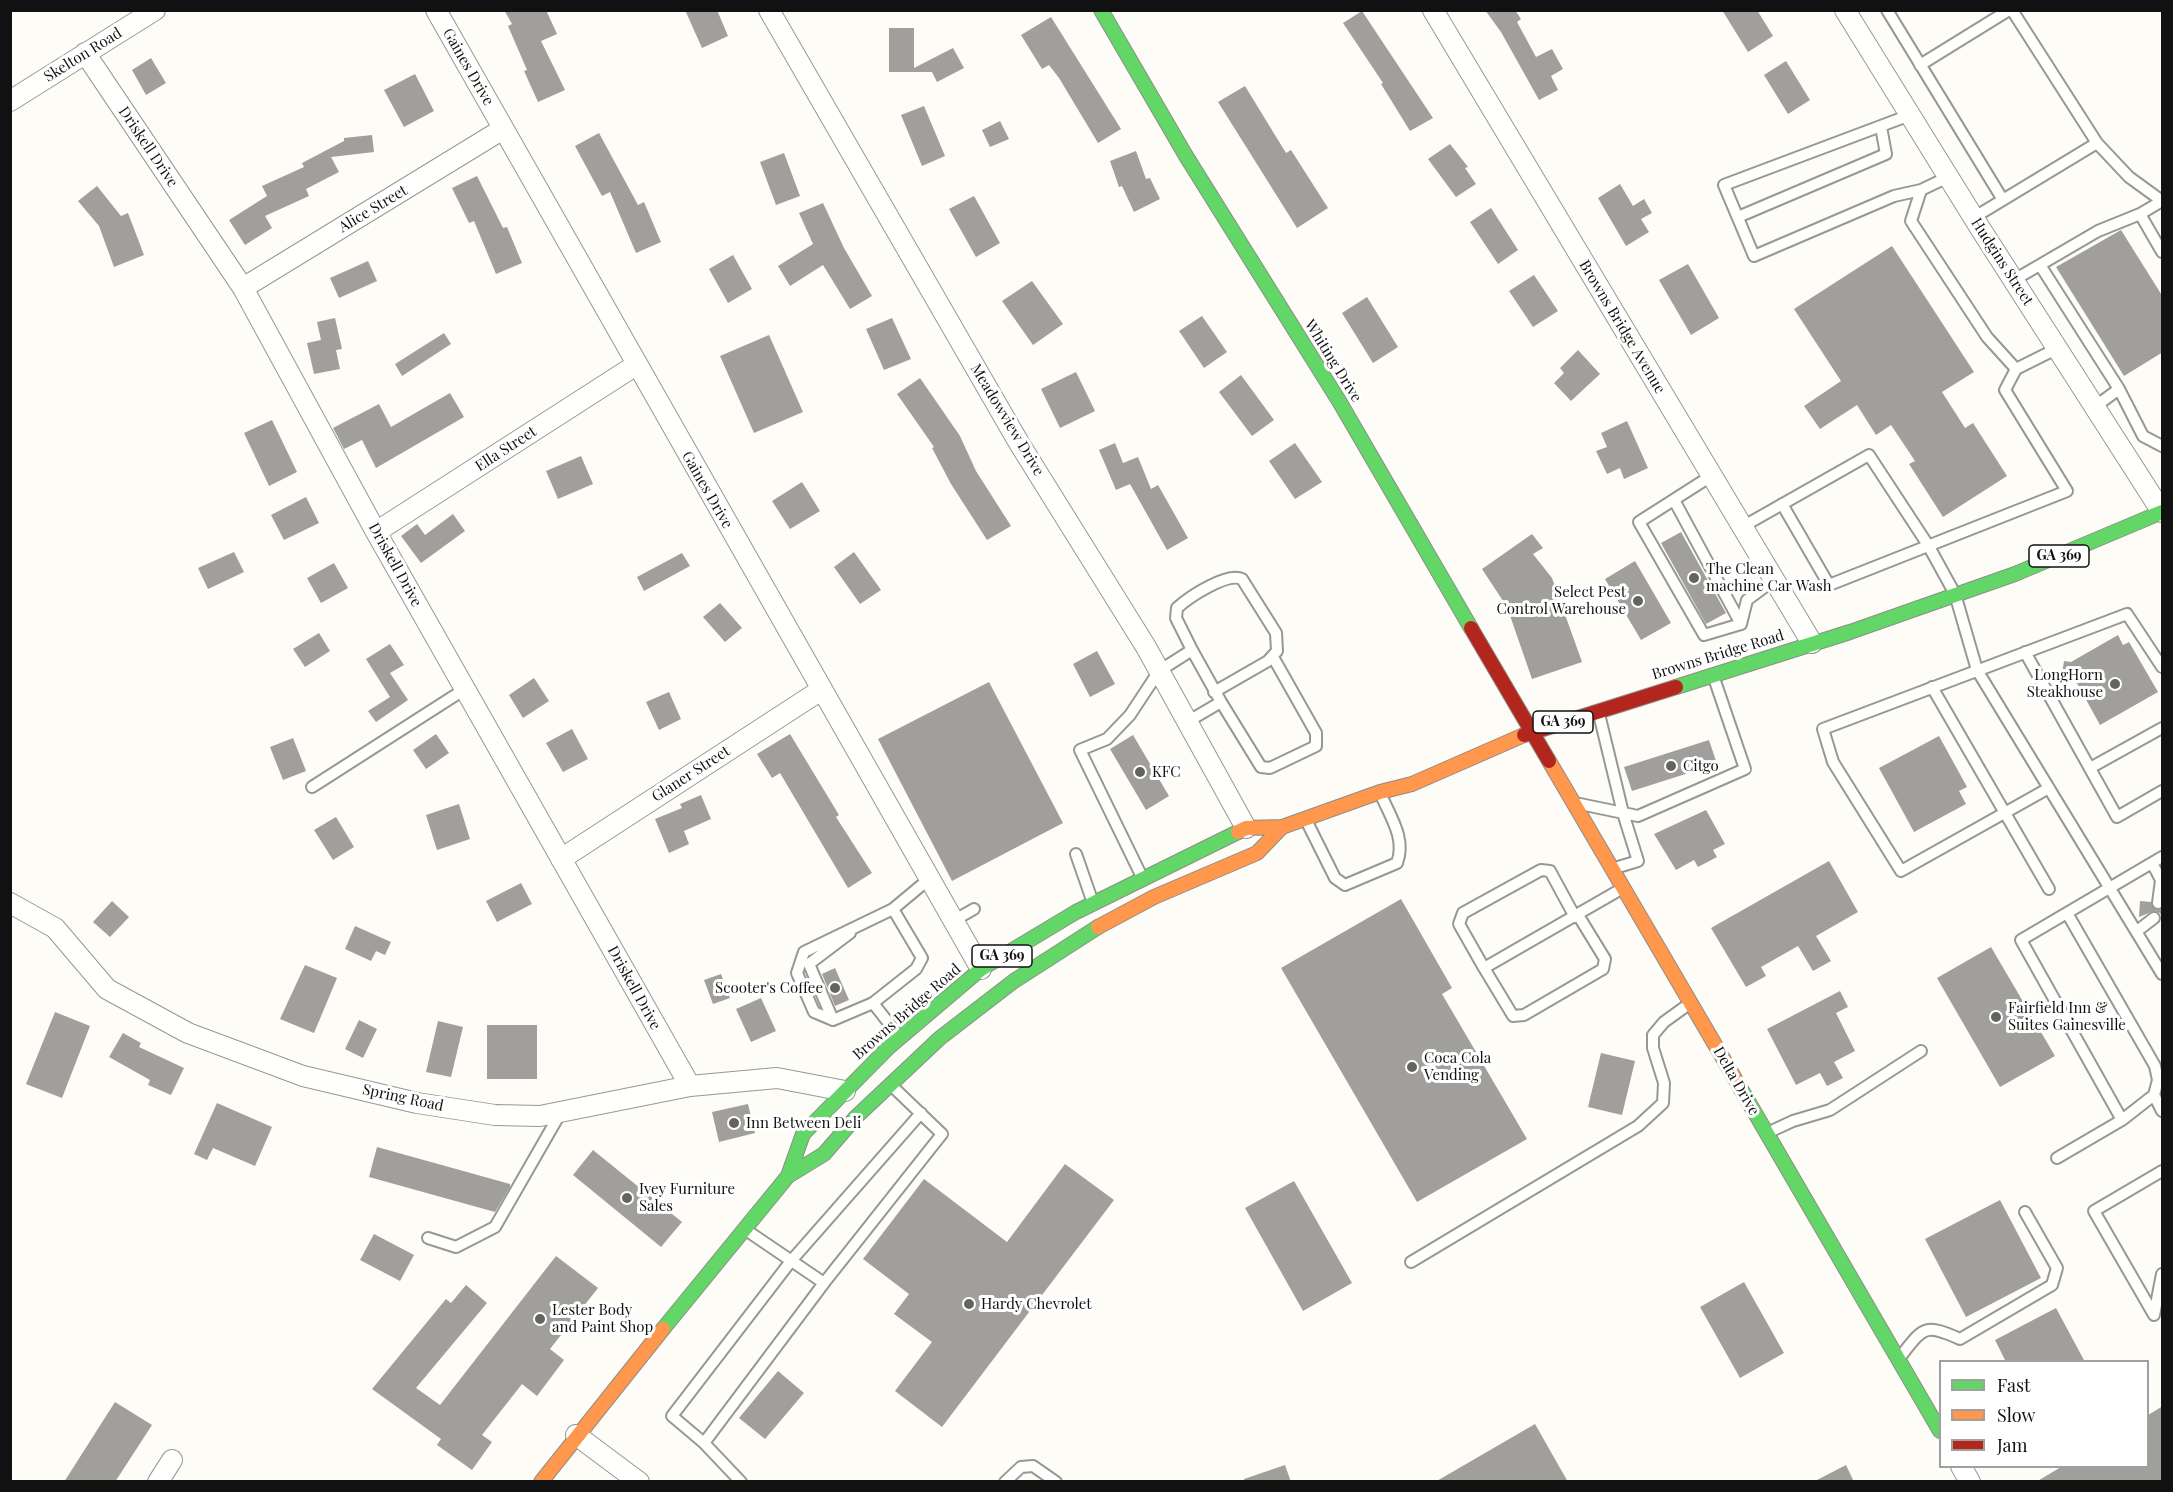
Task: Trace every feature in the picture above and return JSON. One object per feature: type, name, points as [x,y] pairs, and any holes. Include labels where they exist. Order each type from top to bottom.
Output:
[{"type":"main road","name":"Whiting Drive","points":[[1101,10],[1186,156],[1339,401],[1532,732]]},
{"type":"main road","name":"Browns Bridge Road","points":[[788,1176],[804,1134],[900,1037],[981,969],[1094,903],[1142,878],[1246,828],[1282,827],[1380,792],[1412,784],[1532,732],[1812,643],[2015,574],[2162,512]]},
{"type":"main road","name":"Delta Drive","points":[[1532,732],[1939,1428]]},
{"type":"main road","name":"Browns Bridge Road","points":[[541,1482],[576,1435],[743,1228],[788,1176],[824,1154],[891,1085],[950,1031],[1014,981],[1078,938],[1154,897],[1257,852],[1282,827]]},
{"type":"street","name":"Skelton Road","points":[[10,101],[155,10]]},
{"type":"street","name":"Gaines Drive","points":[[436,10],[981,969]]},
{"type":"street","name":"Meadowview Drive","points":[[769,10],[1019,443],[1159,670],[1246,828]]},
{"type":"street","name":"Browns Bridge Avenue","points":[[1433,10],[1812,643]]},
{"type":"street","name":"Hudgins Street","points":[[1845,10],[1973,218],[2096,406],[2162,512]]},
{"type":"street","name":"Driskell Drive","points":[[85,53],[243,288],[376,532],[690,1086]]},
{"type":"street","name":"Alice Street","points":[[243,288],[503,129]]},
{"type":"street","name":"Ella Street","points":[[376,532],[636,365]]},
{"type":"street","name":"Glaner Street","points":[[561,859],[821,690]]},
{"type":"street","name":"Spring Road","points":[[10,903],[55,928],[107,989],[188,1033],[303,1076],[417,1102],[495,1115],[540,1116],[690,1086],[777,1078],[845,1091]]},
{"type":"street","points":[[576,1435],[639,1482]]},
{"type":"street","points":[[158,1482],[172,1460]]},
{"type":"street","points":[[1962,1468],[1970,1482]]},
{"type":"lane","points":[[1887,10],[2003,200]]},
{"type":"lane","points":[[1920,64],[2010,10],[2097,143],[2129,177],[2162,201],[2140,214],[2098,231],[2014,280]]},
{"type":"lane","points":[[1910,115],[1724,185],[1755,256],[1894,196],[1921,190],[1948,177]]},
{"type":"lane","points":[[1738,217],[1886,154],[1881,127]]},
{"type":"lane","points":[[1973,218],[2097,143]]},
{"type":"lane","points":[[1921,190],[1911,222],[1987,337],[2016,369]]},
{"type":"lane","points":[[2140,214],[2163,252]]},
{"type":"lane","points":[[2040,265],[2119,389],[2143,436],[2163,446]]},
{"type":"lane","points":[[1782,504],[1829,585],[2067,491],[2005,390],[2016,369],[2058,348]]},
{"type":"lane","points":[[2096,406],[2119,389]]},
{"type":"lane","points":[[1742,527],[1869,455],[1928,546],[1955,594],[1977,670],[2163,974]]},
{"type":"lane","points":[[1711,476],[1639,522],[1704,635],[1741,624]]},
{"type":"lane","points":[[1674,500],[1741,624]]},
{"type":"lane","points":[[1214,692],[1273,657],[1278,645],[1276,633],[1247,585],[1236,577],[1226,578],[1177,608],[1176,618],[1214,692],[1261,768],[1270,768],[1316,746],[1316,733],[1273,657]]},
{"type":"lane","points":[[1741,624],[1747,600],[1774,580]]},
{"type":"lane","points":[[2049,788],[1901,871],[1833,762],[1823,729],[2127,614],[2163,667]]},
{"type":"lane","points":[[1142,878],[1080,750],[1107,739],[1130,715],[1159,670],[1192,650]]},
{"type":"lane","points":[[2025,652],[2117,817],[2163,791]]},
{"type":"lane","points":[[1574,803],[1638,816],[1745,769],[1712,674]]},
{"type":"lane","points":[[1932,687],[2049,889]]},
{"type":"lane","points":[[312,788],[465,689]]},
{"type":"lane","points":[[1187,722],[1221,702]]},
{"type":"lane","points":[[1598,711],[1623,813],[1638,861],[1612,869]]},
{"type":"lane","points":[[2090,768],[2163,728]]},
{"type":"lane","points":[[1306,819],[1335,878],[1345,885],[1397,863],[1401,851],[1399,837],[1380,792]]},
{"type":"lane","points":[[1076,854],[1094,903]]},
{"type":"lane","points":[[2122,1120],[2021,940],[2163,857]]},
{"type":"lane","points":[[2152,863],[2161,880],[2158,903]]},
{"type":"lane","points":[[1541,870],[1550,871],[1576,916],[1605,959],[1603,969],[1524,1015],[1513,1016],[1484,968],[1459,924],[1463,913],[1541,870]]},
{"type":"lane","points":[[893,909],[922,958],[916,969],[873,1003],[833,1020],[814,1012],[797,973],[804,952],[893,909],[929,879]]},
{"type":"lane","points":[[1484,968],[1623,888]]},
{"type":"lane","points":[[953,921],[974,909]]},
{"type":"lane","points":[[2057,1158],[2122,1120],[2154,1095],[2158,1080],[2155,1066],[2067,913]]},
{"type":"lane","points":[[2137,931],[2154,918]]},
{"type":"lane","points":[[873,1003],[900,1037]]},
{"type":"lane","points":[[1411,1262],[1638,1126],[1663,1102],[1664,1083],[1653,1048],[1653,1035],[1664,1022],[1690,1004]]},
{"type":"lane","points":[[1766,1133],[1793,1121],[1830,1110],[1921,1051]]},
{"type":"lane","points":[[704,1443],[824,1283],[942,1134],[891,1085]]},
{"type":"lane","points":[[2154,1095],[2163,1111]]},
{"type":"lane","points":[[428,1238],[456,1247],[495,1227],[561,1112]]},
{"type":"lane","points":[[741,1482],[704,1443],[672,1416],[791,1261],[921,1113]]},
{"type":"lane","points":[[2163,1171],[2094,1211],[2154,1315],[2163,1275]]},
{"type":"lane","points":[[1898,1359],[1920,1332],[1936,1328],[1960,1339],[2052,1285],[2057,1268],[2025,1212]]},
{"type":"lane","points":[[743,1228],[824,1283]]},
{"type":"lane","points":[[1005,1482],[1021,1467],[1033,1466],[1056,1482]]},
{"type":"building","points":[[504,10],[546,10],[557,34],[541,41],[565,90],[538,102],[508,26],[512,24]]},
{"type":"building","points":[[685,10],[717,10],[728,36],[702,48]]},
{"type":"building","points":[[1485,10],[1515,10],[1521,19],[1517,22],[1536,57],[1552,49],[1563,69],[1551,76],[1558,90],[1539,100],[1501,32]]},
{"type":"building","points":[[1722,10],[1757,10],[1773,36],[1748,52]]},
{"type":"building","points":[[1362,11],[1433,118],[1410,131],[1381,84],[1383,83],[1343,23]]},
{"type":"building","points":[[1051,17],[1121,129],[1098,143],[1059,78],[1049,65],[1042,69],[1021,35]]},
{"type":"building","points":[[889,28],[914,28],[914,68],[953,48],[964,68],[937,82],[932,72],[889,72]]},
{"type":"building","points":[[151,58],[166,83],[146,95],[132,70]]},
{"type":"building","points":[[1786,61],[1810,100],[1788,114],[1764,75]]},
{"type":"building","points":[[415,74],[434,111],[404,127],[384,90]]},
{"type":"building","points":[[1245,86],[1286,153],[1291,150],[1328,208],[1297,228],[1218,102]]},
{"type":"building","points":[[924,106],[945,156],[922,166],[901,115]]},
{"type":"building","points":[[1000,121],[1009,139],[990,147],[982,130]]},
{"type":"building","points":[[599,133],[638,205],[644,202],[661,242],[636,253],[610,192],[602,196],[575,146]]},
{"type":"building","points":[[372,135],[374,152],[331,157],[339,172],[306,189],[309,196],[265,216],[272,228],[245,245],[229,220],[267,196],[262,186],[304,167],[302,163],[344,141],[344,138]]},
{"type":"building","points":[[1450,144],[1468,167],[1465,168],[1476,184],[1456,197],[1428,159]]},
{"type":"building","points":[[1136,151],[1146,179],[1150,178],[1160,199],[1134,212],[1122,186],[1119,187],[1110,161]]},
{"type":"building","points":[[784,153],[800,196],[776,205],[760,162]]},
{"type":"building","points":[[477,176],[503,228],[507,227],[522,263],[496,274],[474,221],[469,223],[452,188]]},
{"type":"building","points":[[1620,184],[1633,206],[1644,199],[1652,213],[1641,219],[1649,232],[1626,246],[1598,198]]},
{"type":"building","points":[[97,186],[121,216],[128,213],[144,255],[114,267],[99,226],[78,201]]},
{"type":"building","points":[[974,196],[1000,243],[976,257],[949,209]]},
{"type":"building","points":[[823,203],[844,248],[872,296],[850,309],[823,265],[790,286],[778,266],[813,244],[799,213]]},
{"type":"building","points":[[1491,208],[1518,250],[1498,264],[1470,222]]},
{"type":"building","points":[[2121,230],[2163,297],[2163,352],[2124,376],[2056,267]]},
{"type":"building","points":[[1892,246],[1974,372],[1942,392],[1965,428],[1973,423],[2007,476],[1943,517],[1909,464],[1915,461],[1891,425],[1876,435],[1857,405],[1820,429],[1804,406],[1841,381],[1794,309]]},
{"type":"building","points":[[733,255],[752,289],[728,303],[709,269]]},
{"type":"building","points":[[368,261],[377,281],[339,298],[330,278]]},
{"type":"building","points":[[1688,264],[1719,318],[1691,335],[1659,280]]},
{"type":"building","points":[[1534,275],[1558,311],[1533,327],[1509,291]]},
{"type":"building","points":[[1032,281],[1063,324],[1033,345],[1002,301]]},
{"type":"building","points":[[1367,297],[1398,347],[1373,363],[1342,313]]},
{"type":"building","points":[[1202,316],[1227,352],[1204,368],[1179,331]]},
{"type":"building","points":[[335,318],[342,349],[336,350],[340,369],[314,374],[307,343],[321,340],[317,322]]},
{"type":"building","points":[[892,318],[911,359],[884,370],[866,329]]},
{"type":"building","points":[[444,333],[451,344],[402,376],[395,364]]},
{"type":"building","points":[[769,335],[803,412],[754,433],[720,356]]},
{"type":"building","points":[[1578,350],[1600,374],[1571,401],[1554,383],[1564,373],[1560,368]]},
{"type":"building","points":[[1076,372],[1095,411],[1060,428],[1041,389]]},
{"type":"building","points":[[1241,375],[1274,420],[1252,436],[1219,392]]},
{"type":"building","points":[[920,378],[960,436],[976,471],[1011,526],[987,540],[951,484],[932,448],[934,447],[897,394]]},
{"type":"building","points":[[450,393],[464,417],[376,468],[362,440],[344,449],[333,428],[379,404],[391,427]]},
{"type":"building","points":[[272,420],[297,472],[269,486],[244,433]]},
{"type":"building","points":[[1627,421],[1648,468],[1624,479],[1620,468],[1607,474],[1596,451],[1607,447],[1601,433]]},
{"type":"building","points":[[1115,443],[1123,463],[1138,457],[1151,489],[1158,485],[1188,538],[1167,550],[1130,484],[1116,490],[1099,450]]},
{"type":"building","points":[[1295,443],[1322,482],[1295,499],[1269,461]]},
{"type":"building","points":[[581,456],[593,484],[558,499],[546,471]]},
{"type":"building","points":[[802,482],[820,511],[790,529],[772,501]]},
{"type":"building","points":[[306,497],[319,523],[284,540],[271,515]]},
{"type":"building","points":[[453,514],[465,531],[421,563],[401,536],[417,524],[425,535]]},
{"type":"building","name":"The Clean machine Car Wash","points":[[1681,532],[1726,613],[1706,624],[1661,543]]},
{"type":"building","points":[[1532,534],[1543,548],[1533,554],[1552,578],[1582,662],[1532,679],[1507,607],[1482,569]]},
{"type":"building","points":[[234,552],[244,572],[208,589],[198,568]]},
{"type":"building","points":[[854,552],[881,590],[860,604],[834,567]]},
{"type":"building","points":[[682,553],[690,566],[644,591],[637,577]]},
{"type":"building","name":"Select Pest Control Warehouse","points":[[1635,561],[1671,623],[1641,640],[1605,579]]},
{"type":"building","points":[[334,563],[348,588],[321,603],[307,578]]},
{"type":"building","points":[[720,603],[742,628],[725,642],[703,617]]},
{"type":"building","points":[[319,633],[330,651],[305,667],[293,649]]},
{"type":"building","name":"LongHorn Steakhouse","points":[[2118,635],[2123,645],[2129,642],[2158,692],[2100,725],[2073,676],[2062,674],[2064,661],[2071,662]]},
{"type":"building","points":[[390,644],[404,665],[390,673],[408,700],[376,722],[368,711],[390,697],[366,659]]},
{"type":"building","points":[[1097,651],[1115,684],[1090,697],[1073,664]]},
{"type":"building","points":[[534,678],[549,701],[523,718],[509,695]]},
{"type":"building","points":[[989,682],[1063,823],[952,881],[878,739]]},
{"type":"building","points":[[669,692],[681,719],[659,730],[646,702]]},
{"type":"building","points":[[572,729],[588,759],[563,772],[546,743]]},
{"type":"building","points":[[436,734],[449,753],[426,769],[413,750]]},
{"type":"building","points":[[790,734],[839,815],[836,817],[872,873],[848,888],[780,773],[772,778],[757,754]]},
{"type":"building","name":"KFC","points":[[1133,735],[1169,796],[1146,810],[1110,749]]},
{"type":"building","points":[[1939,736],[1967,787],[1959,791],[1966,804],[1914,832],[1879,768]]},
{"type":"building","points":[[293,738],[306,771],[283,780],[270,747]]},
{"type":"building","name":"Citgo","points":[[1709,740],[1717,764],[1632,791],[1624,767]]},
{"type":"building","points":[[701,795],[711,819],[684,831],[689,844],[669,853],[655,819],[682,808],[680,804]]},
{"type":"building","points":[[459,804],[470,839],[437,850],[426,815]]},
{"type":"building","points":[[1706,810],[1725,844],[1713,850],[1717,857],[1698,867],[1694,860],[1676,870],[1654,834]]},
{"type":"building","points":[[336,817],[354,847],[333,860],[314,830]]},
{"type":"building","points":[[1829,861],[1858,912],[1816,936],[1831,961],[1813,971],[1798,946],[1761,967],[1766,976],[1746,987],[1711,928]]},
{"type":"building","points":[[521,883],[532,904],[497,922],[486,901]]},
{"type":"building","name":"Coca Cola Vending","points":[[1401,899],[1452,988],[1442,994],[1527,1139],[1417,1202],[1281,968]]},
{"type":"building","points":[[112,901],[129,917],[110,937],[93,922]]},
{"type":"building","points":[[2140,901],[2151,902],[2156,910],[2163,909],[2163,919],[2160,913],[2154,911],[2139,917]]},
{"type":"building","points":[[355,926],[391,942],[385,955],[376,951],[371,961],[345,949]]},
{"type":"building","name":"Fairfield Inn & Suites Gainesville","points":[[1991,947],[2055,1056],[2000,1087],[1937,978]]},
{"type":"building","points":[[305,965],[337,978],[314,1033],[280,1019]]},
{"type":"building","points":[[835,968],[849,1000],[835,1006],[822,974]]},
{"type":"building","points":[[721,974],[730,998],[713,1004],[704,980]]},
{"type":"building","points":[[1840,991],[1848,1007],[1836,1013],[1855,1051],[1834,1062],[1843,1078],[1827,1086],[1820,1073],[1796,1085],[1767,1029]]},
{"type":"building","points":[[761,998],[776,1031],[751,1042],[736,1009]]},
{"type":"building","points":[[55,1012],[90,1026],[62,1098],[26,1084]]},
{"type":"building","points":[[359,1020],[377,1029],[363,1058],[345,1049]]},
{"type":"building","points":[[438,1021],[463,1027],[451,1077],[426,1072]]},
{"type":"building","points":[[487,1025],[537,1025],[537,1079],[487,1079]]},
{"type":"building","points":[[123,1033],[141,1043],[139,1047],[184,1068],[171,1095],[148,1085],[150,1080],[109,1057]]},
{"type":"building","points":[[1601,1053],[1635,1061],[1622,1115],[1588,1107]]},
{"type":"building","points":[[217,1103],[272,1127],[255,1166],[213,1148],[207,1160],[194,1154]]},
{"type":"building","name":"Inn Between Deli","points":[[748,1104],[755,1133],[719,1142],[712,1112]]},
{"type":"building","points":[[377,1147],[510,1184],[510,1187],[495,1212],[369,1177]]},
{"type":"building","name":"Ivey Furniture Sales","points":[[593,1150],[682,1222],[661,1247],[573,1175]]},
{"type":"building","name":"Hardy Chevrolet","points":[[1065,1164],[1114,1200],[942,1427],[895,1391],[932,1342],[894,1314],[909,1294],[863,1259],[924,1179],[1007,1242]]},
{"type":"building","points":[[1294,1181],[1352,1283],[1303,1311],[1245,1208]]},
{"type":"building","points":[[2000,1200],[2041,1278],[1966,1317],[1925,1239]]},
{"type":"building","points":[[374,1234],[414,1255],[400,1281],[360,1260]]},
{"type":"building","points":[[556,1256],[598,1288],[550,1349],[564,1360],[537,1396],[522,1384],[482,1435],[492,1442],[472,1470],[437,1445],[441,1439],[372,1389],[446,1299],[451,1303],[466,1285],[487,1303],[416,1388],[440,1405]]},
{"type":"building","points":[[1744,1282],[1784,1353],[1740,1378],[1700,1307]]},
{"type":"building","points":[[2056,1308],[2084,1360],[2005,1360],[1995,1340]]},
{"type":"building","points":[[778,1371],[804,1393],[765,1439],[739,1418]]},
{"type":"building","points":[[115,1402],[152,1425],[115,1482],[64,1482]]},
{"type":"building","points":[[2163,1406],[2163,1482],[2036,1482],[2059,1468],[2149,1468],[2149,1414]]},
{"type":"building","points":[[1535,1424],[1568,1482],[1435,1482]]},
{"type":"building","points":[[1285,1465],[1291,1482],[1244,1482],[1244,1479]]},
{"type":"building","points":[[1846,1465],[1854,1482],[1813,1482]]},
{"type":"traffic: fast","points":[[1101,10],[1186,156],[1339,401],[1471,628]]},
{"type":"traffic: fast","points":[[1676,687],[1850,632],[2015,574],[2162,512]]},
{"type":"traffic: fast","points":[[788,1176],[803,1134],[889,1047],[981,969],[1076,912],[1238,832]]},
{"type":"traffic: fast","points":[[663,1329],[788,1176],[824,1154],[856,1117],[940,1038],[1014,981],[1098,927]]},
{"type":"traffic: fast","points":[[1741,1089],[1939,1429]]},
{"type":"traffic: slow","points":[[1238,832],[1246,828],[1282,827],[1380,792],[1412,784],[1524,735]]},
{"type":"traffic: slow","points":[[1549,761],[1741,1089]]},
{"type":"traffic: slow","points":[[1098,927],[1154,897],[1257,853],[1282,827]]},
{"type":"traffic: slow","points":[[541,1482],[663,1329]]},
{"type":"traffic: jam","points":[[1471,628],[1549,761]]},
{"type":"traffic: jam","points":[[1524,735],[1676,687]]},
{"type":"place","name":"The Clean machine Car Wash","points":[[1694,578]]},
{"type":"place","name":"Select Pest Control Warehouse","points":[[1638,601]]},
{"type":"place","name":"LongHorn Steakhouse","points":[[2115,684]]},
{"type":"place","name":"Citgo","points":[[1671,766]]},
{"type":"place","name":"KFC","points":[[1140,772]]},
{"type":"place","name":"Scooter's Coffee","points":[[835,988]]},
{"type":"place","name":"Fairfield Inn & Suites Gainesville","points":[[1996,1017]]},
{"type":"place","name":"Coca Cola Vending","points":[[1412,1067]]},
{"type":"place","name":"Inn Between Deli","points":[[734,1123]]},
{"type":"place","name":"Ivey Furniture Sales","points":[[627,1198]]},
{"type":"place","name":"Hardy Chevrolet","points":[[969,1304]]},
{"type":"place","name":"Lester Body and Paint Shop","points":[[540,1319]]}]
